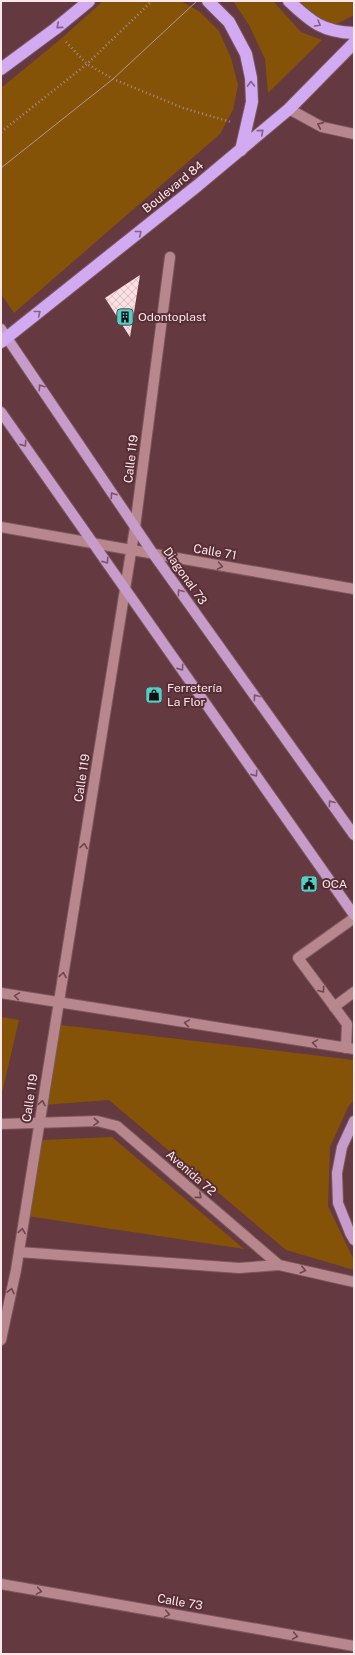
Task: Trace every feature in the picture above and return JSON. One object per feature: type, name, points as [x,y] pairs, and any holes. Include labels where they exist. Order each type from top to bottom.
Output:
[{"type":"highway","points":[[1,69],[55,29],[89,1]]},
{"type":"highway","points":[[208,1],[229,22],[246,54],[252,84],[252,102],[241,150]]},
{"type":"highway","points":[[289,1],[319,27],[354,33]]},
{"type":"highway","name":"Boulevard 84","points":[[3,336],[241,150],[290,109],[354,43]]},
{"type":"main road","name":"Diagonal 73","points":[[3,336],[135,527],[354,835]]},
{"type":"main road","points":[[1,412],[354,916]]},
{"type":"main road","points":[[354,1121],[342,1147],[337,1173],[338,1203],[350,1234],[354,1240]]},
{"type":"street","points":[[290,109],[322,127],[354,134]]},
{"type":"street","name":"Calle 119","points":[[1,1340],[18,1252],[135,527],[170,257]]},
{"type":"street","name":"Calle 71","points":[[1,527],[354,589]]},
{"type":"street","points":[[1,993],[350,1049],[347,1024],[298,958],[354,916]]},
{"type":"street","points":[[334,1007],[354,992]]},
{"type":"street","name":"Avenida 72","points":[[1,1124],[97,1121],[117,1126],[279,1265],[354,1282]]},
{"type":"street","points":[[18,1252],[239,1268],[279,1265]]},
{"type":"street","name":"Calle 73","points":[[1,1584],[354,1646]]},
{"type":"path","points":[[1,132],[87,64],[152,1]]},
{"type":"path","points":[[55,29],[87,64],[113,79],[183,108],[247,126]]},
{"type":"shaded area","points":[[103,1],[181,1],[200,12],[219,31],[231,58],[238,85],[233,110],[220,134],[14,313],[1,294],[1,88],[62,38]]},
{"type":"shaded area","points":[[233,1],[273,1],[301,32],[322,40],[268,93],[265,59],[249,25]]},
{"type":"shaded area","points":[[298,1],[354,1],[354,15],[335,25],[320,22]]},
{"type":"shaded area","points":[[1,1017],[19,1020],[1,1097]]},
{"type":"shaded area","points":[[61,1025],[354,1060],[354,1100],[348,1107],[330,1147],[328,1206],[354,1260],[354,1270],[286,1250],[109,1100],[43,1105]]},
{"type":"shaded area","points":[[112,1137],[244,1249],[27,1216],[43,1140]]},
{"type":"building","name":"Odontoplast","points":[[140,275],[130,337],[105,298]]},
{"type":"tram line","points":[[1,168],[113,79],[197,1]]},
{"type":"place","name":"Odontoplast","points":[[125,317]]},
{"type":"place","name":"Ferretería La Flor","points":[[154,695]]},
{"type":"place","name":"OCA","points":[[309,884]]}]
